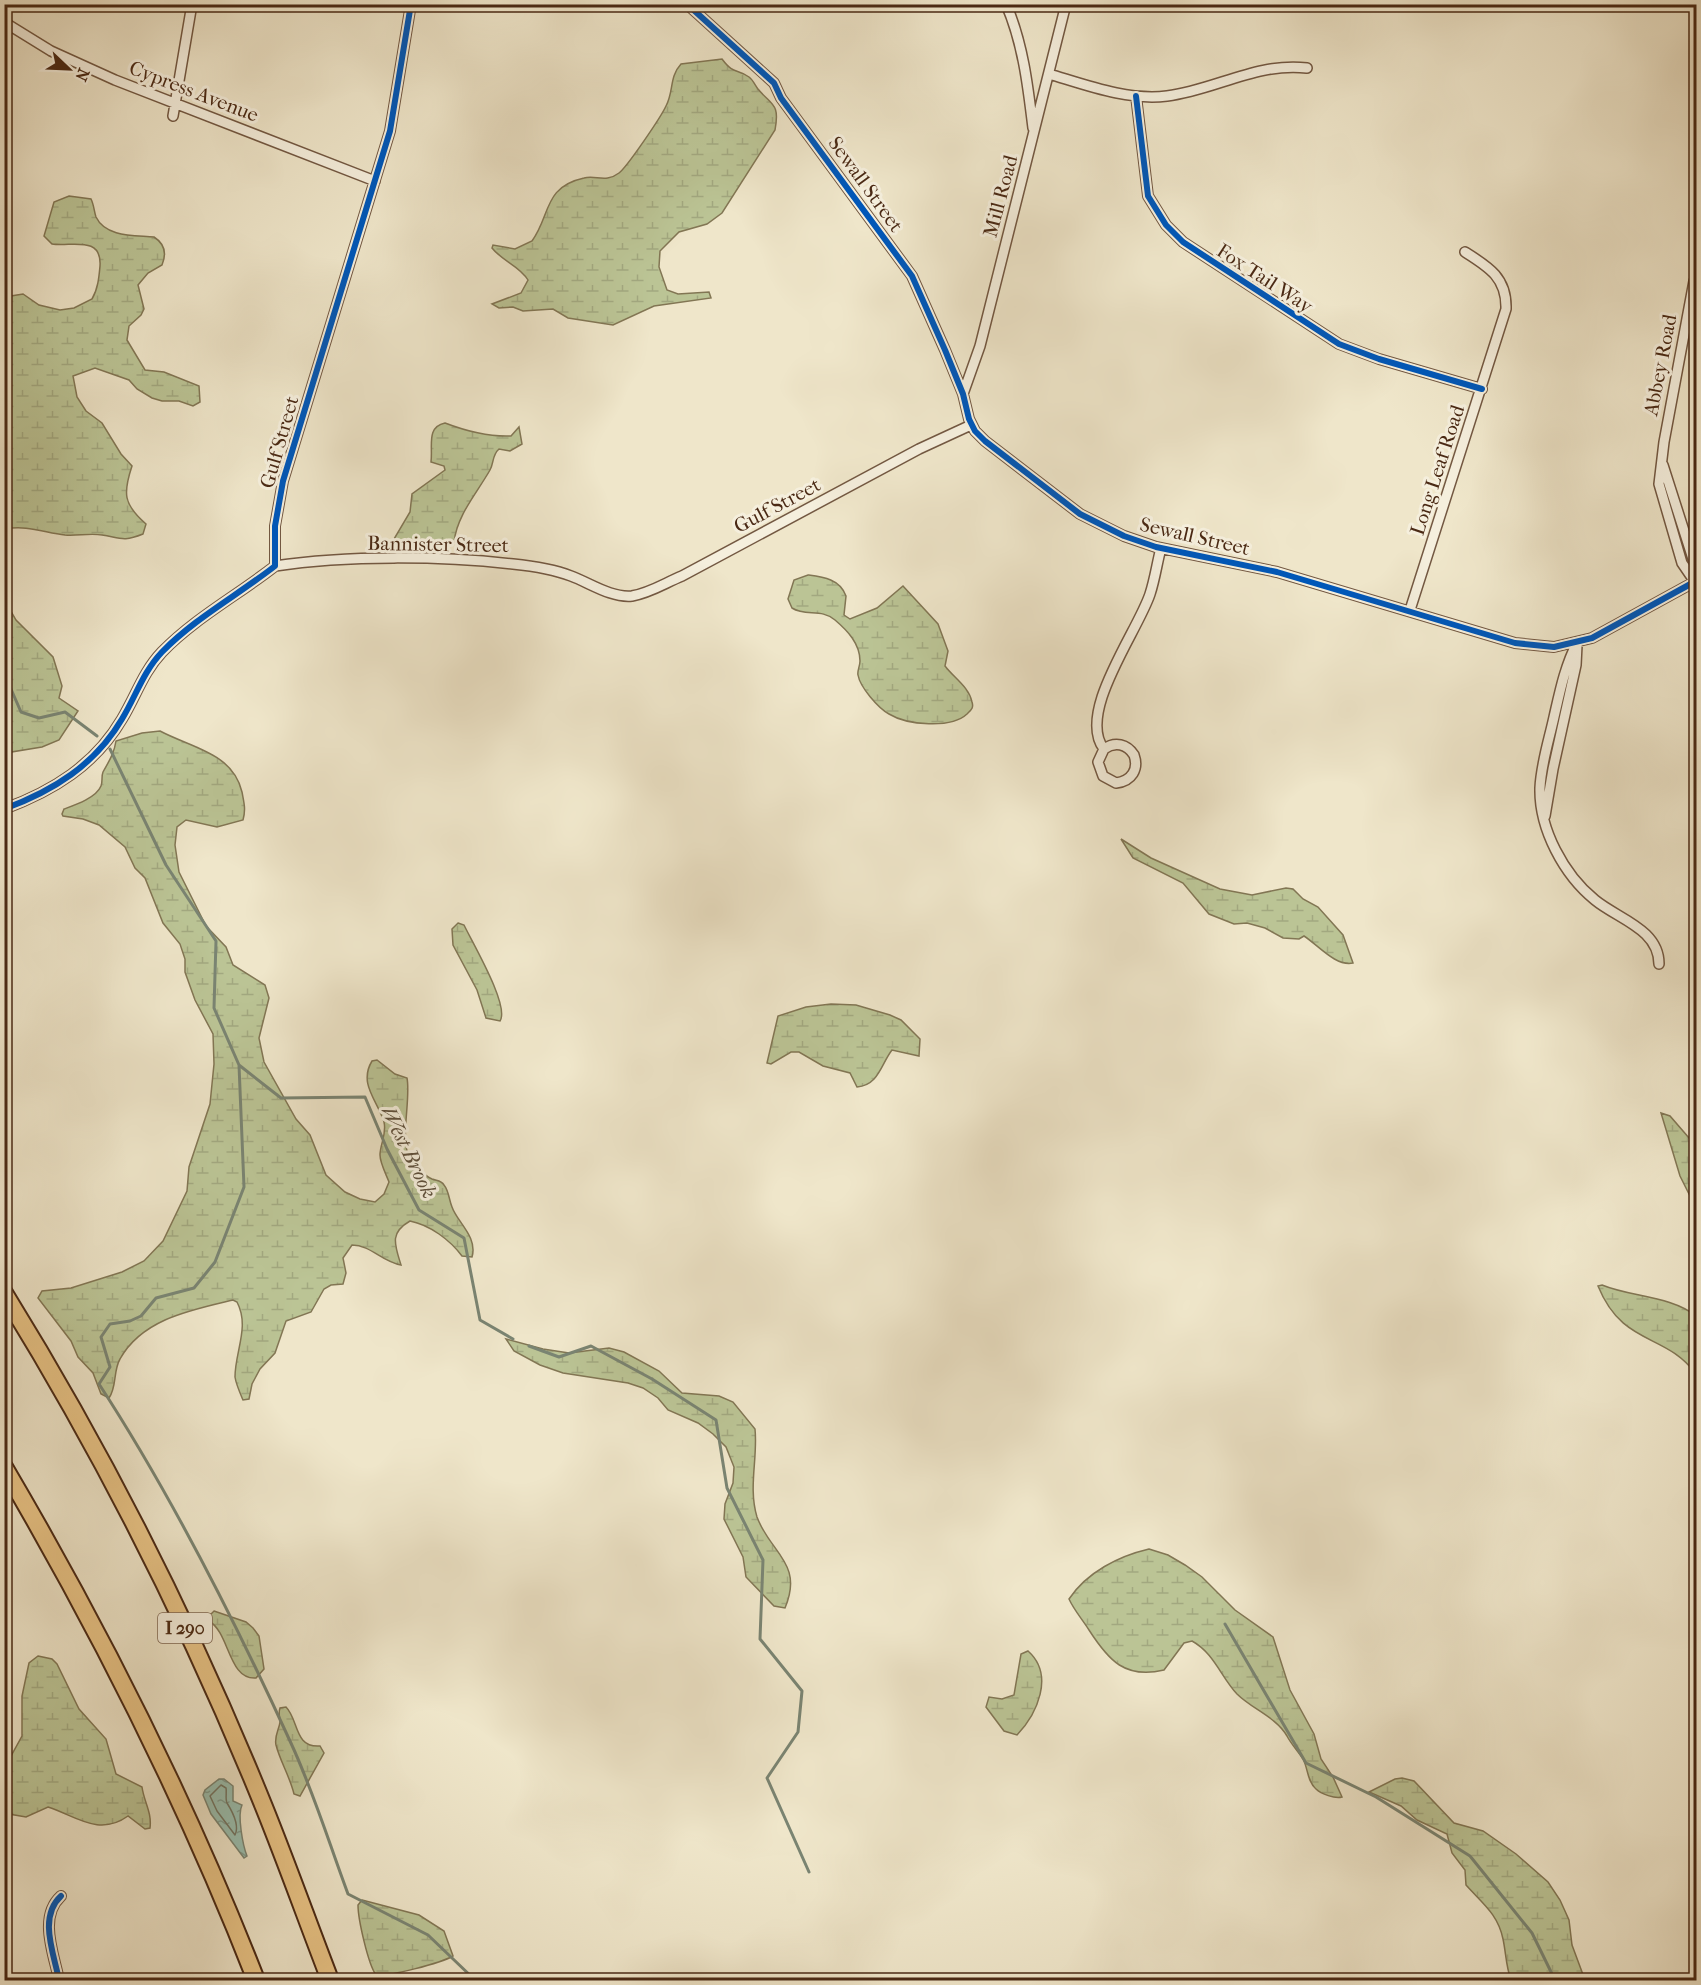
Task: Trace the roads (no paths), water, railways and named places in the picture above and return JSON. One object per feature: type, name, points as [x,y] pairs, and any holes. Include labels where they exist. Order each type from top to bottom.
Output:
[{"type":"highway","name":"I 290","points":[[4,1293],[121,1498],[192,1643],[264,1807],[330,1980]]},
{"type":"highway","points":[[4,1467],[94,1624],[149,1731],[203,1850],[256,1980]]},
{"type":"street","points":[[174,116],[192,4]]},
{"type":"street","name":"Gulf Street","points":[[275,566],[275,526],[283,481],[390,131],[411,4]]},
{"type":"street","name":"Sewall Street","points":[[687,4],[774,83],[781,98],[912,276],[963,394],[971,425],[985,441],[1080,514],[1124,536],[1161,548],[1257,566],[1515,643],[1551,647],[1576,643],[1616,626],[1696,581]]},
{"type":"street","points":[[1006,4],[1013,20],[1027,79],[1034,133]]},
{"type":"street","name":"Mill Road","points":[[963,394],[980,346],[1066,4]]},
{"type":"street","name":"Cypress Avenue","points":[[4,22],[51,51],[175,104],[375,182]]},
{"type":"street","points":[[1049,74],[1137,96],[1154,97],[1193,91],[1281,66],[1307,68]]},
{"type":"street","name":"Fox Tail Way","points":[[1137,96],[1148,196],[1162,219],[1183,242],[1339,344],[1379,359],[1482,389]]},
{"type":"street","name":"Long Leaf Road","points":[[1410,610],[1501,332],[1506,309],[1506,297],[1496,273],[1465,252]]},
{"type":"street","name":"Abbey Road","points":[[1694,281],[1662,456],[1671,496],[1693,559],[1696,581]]},
{"type":"street","name":"Gulf Street","points":[[596,586],[624,596],[647,593],[816,506],[919,449],[971,425]]},
{"type":"street","points":[[1104,749],[1098,742],[1096,729],[1100,702],[1150,595],[1161,548]]},
{"type":"street","name":"Bannister Street","points":[[275,566],[317,562],[459,560],[546,568],[596,586]]},
{"type":"street","points":[[4,809],[64,782],[112,734],[144,675],[163,651],[191,626],[275,566]]},
{"type":"street","points":[[1576,643],[1576,665],[1545,816],[1556,849],[1577,882],[1605,908],[1646,935],[1657,949],[1659,964]]},
{"type":"street","points":[[1118,744],[1131,750],[1136,764],[1130,778],[1116,783],[1103,776],[1098,762],[1104,749],[1118,744]]},
{"type":"street","points":[[59,1980],[49,1921],[54,1903],[61,1896]]},
{"type":"water","points":[[219,1779],[224,1779],[233,1786],[233,1801],[242,1805],[240,1823],[247,1856],[244,1858],[211,1814],[203,1795],[205,1790]]},
{"type":"waterway","name":"West Brook","points":[[4,673],[21,712],[39,718],[65,712],[97,736]]},
{"type":"waterway","name":"West Brook","points":[[110,749],[166,865],[216,941],[214,1008],[239,1065],[281,1098],[365,1097],[387,1149],[419,1210],[464,1238],[480,1320],[513,1339]]},
{"type":"waterway","points":[[239,1065],[244,1187],[215,1262],[194,1288],[156,1298],[141,1316],[130,1321],[110,1324],[101,1337],[110,1367],[99,1384],[177,1514],[269,1695],[313,1797],[348,1894],[428,1935],[475,1980]]},
{"type":"waterway","name":"West Brook","points":[[529,1346],[559,1357],[591,1346],[652,1379],[716,1420],[727,1488],[763,1560],[760,1639],[802,1691],[798,1732],[767,1778],[809,1872]]},
{"type":"waterway","points":[[1225,1624],[1306,1763],[1376,1797],[1470,1856],[1532,1933],[1555,1980]]}]
